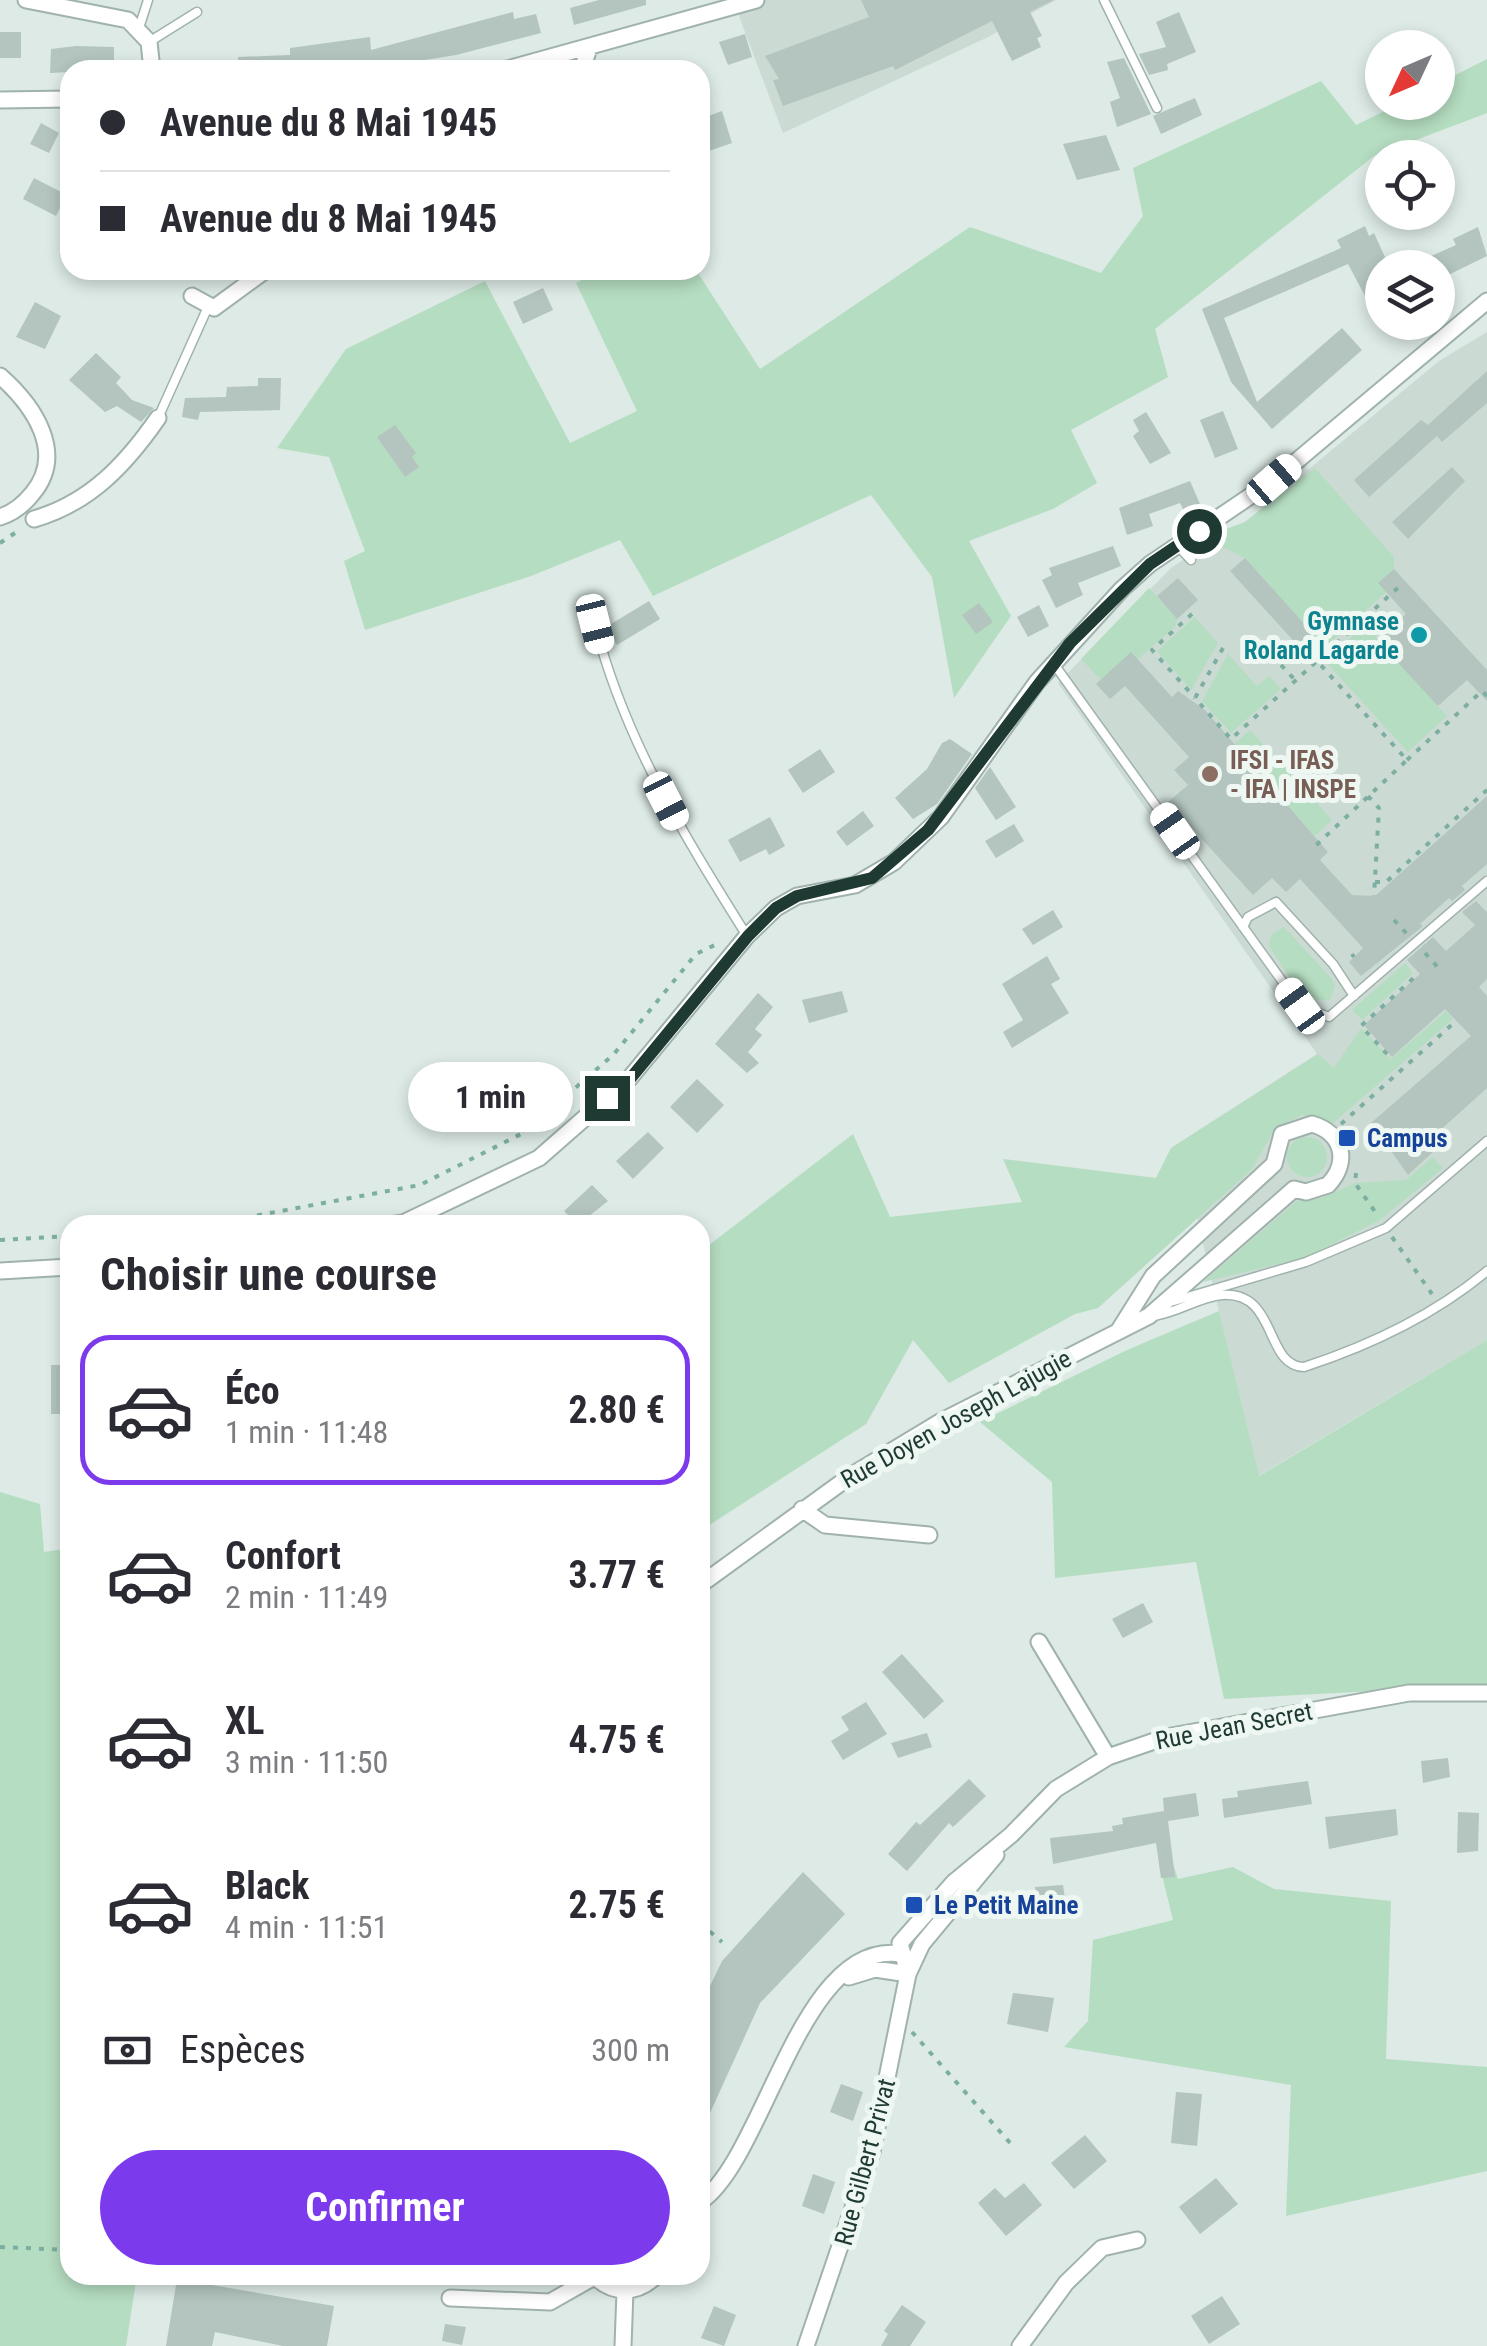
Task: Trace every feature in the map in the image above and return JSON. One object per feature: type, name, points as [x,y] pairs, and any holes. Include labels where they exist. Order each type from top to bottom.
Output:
[{"type":"street","points":[[26,0],[117,16],[144,35],[150,60]]},
{"type":"street","points":[[543,60],[756,0]]},
{"type":"street","points":[[586,60],[590,48]]},
{"type":"street","points":[[0,100],[60,100]]},
{"type":"street","points":[[192,296],[207,309],[221,305],[253,280]]},
{"type":"street","points":[[420,1215],[539,1158],[630,1079],[748,936],[797,896],[856,884],[894,862],[950,806],[1054,664],[1122,589],[1178,545],[1274,480],[1450,328],[1487,302]]},
{"type":"street","points":[[0,376],[36,416],[46,437],[47,462],[40,484],[29,498],[0,517]]},
{"type":"street","points":[[34,518],[52,514],[97,488],[131,456],[158,418]]},
{"type":"street","points":[[1119,1330],[1153,1276],[1274,1164],[1282,1134],[1301,1124],[1331,1133]]},
{"type":"street","name":"Rue Doyen Joseph Lajugie","points":[[710,1578],[802,1509],[940,1422],[1149,1316],[1294,1190],[1318,1191],[1337,1176],[1342,1154],[1331,1133]]},
{"type":"street","points":[[0,1270],[60,1268]]},
{"type":"street","points":[[802,1509],[825,1524],[929,1535]]},
{"type":"street","points":[[1038,1642],[1108,1757]]},
{"type":"street","name":"Rue Jean Secret","points":[[901,1954],[900,1942],[922,1915],[1056,1789],[1108,1757],[1166,1737],[1409,1693],[1487,1693]]},
{"type":"street","name":"Rue Jean Secret","points":[[908,1974],[922,1944],[1011,1835]]},
{"type":"street","points":[[710,2190],[735,2161],[815,2007],[838,1982],[874,1955],[901,1954],[908,1974],[863,1970],[838,1982]]},
{"type":"street","name":"Rue Gilbert Privat","points":[[806,2346],[872,2152],[908,1974]]},
{"type":"street","points":[[1020,2346],[1066,2283],[1102,2248],[1137,2240]]},
{"type":"street","points":[[450,2298],[550,2302],[581,2285]]},
{"type":"street","points":[[606,2285],[625,2291],[645,2285]]},
{"type":"street","points":[[623,2346],[625,2291]]},
{"type":"lane","points":[[148,0],[144,35],[197,12]]},
{"type":"lane","points":[[1104,0],[1157,108]]},
{"type":"lane","points":[[158,418],[207,309]]},
{"type":"lane","points":[[1178,545],[1191,560]]},
{"type":"lane","points":[[595,624],[631,734],[683,834],[748,936]]},
{"type":"lane","points":[[1054,664],[1300,1006],[1329,1018],[1487,881]]},
{"type":"lane","points":[[1243,927],[1248,917],[1276,902],[1332,964],[1354,996]]},
{"type":"lane","points":[[1149,1316],[1196,1291],[1306,1262],[1386,1228],[1487,1141]]},
{"type":"lane","points":[[1149,1316],[1169,1314],[1222,1295],[1239,1298],[1263,1314],[1284,1359],[1293,1367],[1304,1367],[1349,1352],[1440,1306],[1487,1270]]},
{"type":"path","points":[[1192,614],[1152,650],[1231,738],[1401,585]]},
{"type":"path","points":[[1195,698],[1223,648]]},
{"type":"path","points":[[1317,660],[1407,760]]},
{"type":"path","points":[[1281,665],[1295,681]]},
{"type":"path","points":[[1311,850],[1482,691],[1487,696]]},
{"type":"path","points":[[1375,882],[1386,882],[1487,790]]},
{"type":"path","points":[[1368,796],[1380,808],[1374,896]]},
{"type":"path","points":[[1394,920],[1410,937]]},
{"type":"path","points":[[260,1215],[420,1185],[525,1132],[614,1054],[696,954],[721,942]]},
{"type":"path","points":[[1422,950],[1442,972]]},
{"type":"path","points":[[1387,1054],[1361,1026],[1419,973]]},
{"type":"path","points":[[1331,1133],[1456,1020]]},
{"type":"path","points":[[1354,1183],[1440,1306]]},
{"type":"path","points":[[0,1240],[60,1237]]},
{"type":"path","points":[[710,1932],[722,1942]]},
{"type":"path","points":[[898,2029],[914,2033],[1012,2144]]},
{"type":"path","points":[[0,2247],[60,2250]]},
{"type":"path","points":[[563,2285],[572,2291]]},
{"type":"shaded area","points":[[733,0],[1056,0],[986,38],[783,133]]},
{"type":"shaded area","points":[[1487,332],[1487,1340],[1258,1476],[1192,1197],[1171,1148],[1317,1054],[1058,683],[1172,567],[1245,522],[1439,361]]},
{"type":"green space","points":[[1487,59],[1487,113],[1416,140],[1365,140],[1365,163],[1155,329],[1168,377],[1071,430],[1097,483],[1053,509],[969,541],[1011,616],[954,698],[932,577],[871,495],[653,596],[620,540],[531,576],[365,630],[344,561],[365,551],[329,457],[277,448],[346,349],[485,281],[570,443],[637,411],[576,283],[582,280],[702,280],[760,369],[970,227],[1101,273],[1143,216],[1133,168],[1321,81],[1356,125],[1366,120],[1455,120],[1455,75]]},
{"type":"green space","points":[[1315,468],[1394,557],[1394,569],[1402,578],[1325,647],[1245,558],[1212,542],[1221,531],[1245,522]]},
{"type":"green space","points":[[1149,588],[1177,619],[1175,627],[1138,659],[1101,680],[1081,659]]},
{"type":"green space","points":[[1195,617],[1218,643],[1191,690],[1157,651]]},
{"type":"green space","points":[[1365,625],[1447,716],[1408,752],[1325,661]]},
{"type":"green space","points":[[1228,654],[1257,686],[1269,676],[1281,689],[1231,733],[1202,701]]},
{"type":"green space","points":[[1250,730],[1332,820],[1315,836],[1233,745]]},
{"type":"green space","points":[[1284,927],[1331,978],[1335,986],[1330,1000],[1320,1000],[1302,990],[1269,946],[1271,935]]},
{"type":"green space","points":[[1405,963],[1413,973],[1362,1020],[1352,1010]]},
{"type":"green space","points":[[1446,1011],[1453,1019],[1332,1124],[1302,1115],[1276,1127],[1251,1170],[1098,1308],[1075,1314],[949,1383],[913,1340],[866,1424],[710,1525],[710,1244],[853,1134],[890,1217],[1022,1202],[1003,1159],[1156,1178],[1171,1148],[1318,1054],[1334,1068],[1361,1028],[1391,1059]]},
{"type":"green space","points":[[1307,1137],[1321,1143],[1327,1157],[1321,1171],[1307,1177],[1293,1171],[1287,1157],[1293,1143]]},
{"type":"green space","points":[[1433,1157],[1443,1168],[1380,1220],[1304,1258],[1203,1282],[1297,1201],[1322,1198],[1355,1183],[1406,1180]]},
{"type":"green space","points":[[1219,1311],[1259,1476],[1487,1340],[1487,1685],[1224,1699],[1196,1562],[1055,1578],[1052,1482],[980,1422],[1127,1350]]},
{"type":"green space","points":[[0,1492],[40,1504],[44,1552],[60,1550],[60,2285],[135,2285],[126,2346],[0,2346]]},
{"type":"green space","points":[[1172,1861],[1178,1879],[1233,1867],[1274,1889],[1391,1901],[1386,2059],[1487,2067],[1487,2171],[1286,2216],[1291,2085],[1064,2047],[1088,2021],[1093,1940],[1173,1920],[1159,1863]]},
{"type":"building","points":[[599,0],[646,0],[646,5],[574,25],[570,8]]},
{"type":"building","points":[[861,0],[1054,0],[1030,12],[1042,36],[1037,38],[1041,47],[1012,61],[992,21],[895,70],[893,66],[783,106],[773,80],[779,79],[765,56],[869,17]]},
{"type":"building","points":[[513,12],[514,19],[536,14],[541,33],[425,60],[238,60],[290,55],[290,48],[370,37],[371,50]]},
{"type":"building","points":[[1179,12],[1196,52],[1167,64],[1168,70],[1149,75],[1139,54],[1166,47],[1156,22]]},
{"type":"building","points":[[0,32],[21,32],[21,58],[0,58]]},
{"type":"building","points":[[745,34],[752,57],[728,65],[719,42]]},
{"type":"building","points":[[114,47],[114,60],[60,60],[60,73],[50,73],[51,49]]},
{"type":"building","points":[[1124,58],[1151,114],[1117,127],[1110,102],[1120,98],[1107,62]]},
{"type":"building","points":[[1195,98],[1202,115],[1161,134],[1153,116]]},
{"type":"building","points":[[722,111],[732,143],[710,151],[710,115]]},
{"type":"building","points":[[41,123],[59,133],[49,153],[30,144]]},
{"type":"building","points":[[1106,135],[1120,170],[1077,180],[1063,144]]},
{"type":"building","points":[[34,178],[60,191],[60,208],[56,216],[23,199]]},
{"type":"building","points":[[1365,226],[1369,236],[1374,233],[1382,250],[1365,250],[1365,296],[1348,264],[1224,318],[1257,402],[1342,328],[1362,350],[1272,429],[1231,382],[1202,309],[1341,248],[1337,240]]},
{"type":"building","points":[[1478,227],[1487,256],[1455,272],[1455,250],[1445,250],[1456,245],[1453,239]]},
{"type":"building","points":[[543,288],[553,310],[523,324],[513,302]]},
{"type":"building","points":[[35,302],[61,316],[45,349],[16,337]]},
{"type":"building","points":[[96,353],[121,377],[116,383],[132,400],[154,408],[141,422],[117,406],[105,412],[69,380]]},
{"type":"building","points":[[1487,371],[1487,403],[1442,442],[1437,436],[1369,497],[1354,480],[1421,420],[1428,425]]},
{"type":"building","points":[[258,378],[281,378],[280,410],[200,412],[198,420],[182,417],[185,398],[226,397],[227,387],[258,386]]},
{"type":"building","points":[[1223,411],[1238,449],[1215,458],[1200,420]]},
{"type":"building","points":[[1146,412],[1171,453],[1150,464],[1133,436],[1139,431],[1133,420]]},
{"type":"building","points":[[395,425],[416,453],[412,457],[419,467],[405,477],[377,437]]},
{"type":"building","points":[[1452,467],[1465,481],[1408,539],[1392,522]]},
{"type":"building","points":[[1190,481],[1200,504],[1184,511],[1180,503],[1149,514],[1153,526],[1127,535],[1119,508]]},
{"type":"building","points":[[1113,546],[1121,566],[1078,583],[1083,595],[1056,608],[1042,580],[1052,575],[1049,568]]},
{"type":"building","points":[[1245,558],[1325,647],[1311,660],[1230,571]]},
{"type":"building","name":"Gymnase Roland Lagarde","points":[[1394,569],[1487,670],[1487,701],[1467,680],[1438,706],[1377,640],[1406,614],[1378,583]]},
{"type":"building","points":[[1178,578],[1198,600],[1177,619],[1157,596]]},
{"type":"building","points":[[649,601],[660,619],[617,645],[606,627]]},
{"type":"building","points":[[979,603],[993,622],[976,634],[962,615]]},
{"type":"building","points":[[1039,605],[1049,626],[1028,637],[1017,617]]},
{"type":"building","points":[[1131,652],[1172,697],[1178,691],[1205,710],[1328,852],[1320,860],[1352,895],[1375,896],[1487,796],[1487,864],[1462,886],[1465,890],[1452,901],[1449,898],[1420,924],[1423,926],[1361,976],[1349,962],[1363,948],[1300,879],[1286,892],[1272,878],[1253,895],[1168,802],[1188,785],[1174,770],[1189,757],[1125,686],[1110,699],[1096,684]]},
{"type":"building","points":[[950,739],[972,754],[937,804],[913,819],[895,798],[927,769],[942,743]]},
{"type":"building","points":[[820,749],[835,772],[803,793],[788,770]]},
{"type":"building","points":[[990,767],[1016,807],[996,820],[975,788]]},
{"type":"building","points":[[863,811],[874,826],[847,846],[836,832]]},
{"type":"building","points":[[770,817],[785,846],[769,855],[766,849],[740,862],[728,840]]},
{"type":"building","points":[[1014,824],[1024,841],[996,858],[985,841]]},
{"type":"building","points":[[1476,901],[1487,912],[1487,979],[1479,987],[1487,996],[1487,1088],[1426,1143],[1434,1151],[1408,1175],[1371,1123],[1471,1036],[1445,1009],[1392,1057],[1364,1025],[1420,974],[1407,960],[1433,937],[1446,951],[1475,925],[1462,912]]},
{"type":"building","points":[[1053,910],[1063,927],[1033,945],[1022,929]]},
{"type":"building","points":[[1047,956],[1060,979],[1051,984],[1069,1013],[1012,1048],[1003,1032],[1023,1020],[1002,984]]},
{"type":"building","points":[[842,991],[848,1012],[809,1023],[802,1000]]},
{"type":"building","points":[[758,993],[773,1007],[755,1029],[762,1035],[748,1052],[759,1063],[747,1073],[715,1044]]},
{"type":"building","points":[[697,1079],[724,1105],[697,1133],[670,1107]]},
{"type":"building","points":[[648,1132],[664,1148],[633,1179],[616,1161]]},
{"type":"building","points":[[592,1185],[608,1201],[590,1215],[568,1215],[564,1211]]},
{"type":"building","points":[[51,1365],[60,1365],[60,1414],[51,1414]]},
{"type":"building","points":[[1143,1603],[1153,1622],[1123,1638],[1112,1619]]},
{"type":"building","points":[[902,1654],[944,1701],[924,1719],[882,1672]]},
{"type":"building","points":[[866,1702],[887,1734],[843,1760],[831,1741],[849,1730],[841,1717]]},
{"type":"building","points":[[927,1733],[932,1747],[898,1758],[891,1743]]},
{"type":"building","points":[[1448,1758],[1450,1777],[1423,1783],[1421,1761]]},
{"type":"building","points":[[969,1779],[986,1796],[953,1827],[949,1823],[907,1871],[888,1854],[916,1822],[920,1825]]},
{"type":"building","points":[[1308,1781],[1312,1804],[1224,1818],[1222,1799],[1238,1797],[1237,1791]]},
{"type":"building","points":[[1196,1793],[1199,1816],[1168,1821],[1175,1877],[1161,1878],[1156,1843],[1053,1864],[1050,1838],[1113,1831],[1112,1826],[1123,1824],[1122,1818],[1164,1811],[1163,1798]]},
{"type":"building","points":[[1396,1809],[1398,1835],[1329,1849],[1325,1817]]},
{"type":"building","points":[[1458,1812],[1479,1813],[1478,1851],[1457,1853]]},
{"type":"building","points":[[803,1872],[845,1914],[760,2003],[710,2113],[710,1986],[722,1961]]},
{"type":"building","points":[[1063,1885],[1067,1913],[1039,1916],[1035,1887]]},
{"type":"building","points":[[1013,1993],[1054,1998],[1048,2032],[1007,2024]]},
{"type":"building","points":[[841,2084],[863,2092],[853,2121],[830,2112]]},
{"type":"building","points":[[1176,2092],[1202,2094],[1197,2146],[1171,2143]]},
{"type":"building","points":[[1085,2135],[1107,2161],[1074,2189],[1051,2163]]},
{"type":"building","points":[[813,2174],[835,2182],[824,2214],[802,2206]]},
{"type":"building","points":[[1216,2178],[1238,2204],[1200,2234],[1179,2207]]},
{"type":"building","points":[[1024,2183],[1042,2205],[1006,2236],[978,2203],[995,2188],[1005,2198]]},
{"type":"building","points":[[176,2285],[212,2285],[334,2306],[327,2346],[283,2346],[215,2332],[212,2346],[166,2346]]},
{"type":"building","points":[[1222,2296],[1240,2324],[1209,2344],[1191,2316]]},
{"type":"building","points":[[902,2305],[926,2322],[910,2346],[881,2346],[888,2334],[884,2331]]},
{"type":"building","points":[[714,2306],[736,2315],[724,2346],[701,2338]]},
{"type":"building","points":[[445,2324],[466,2327],[462,2345],[442,2341]]},
{"type":"place","name":"Gymnase Roland Lagarde","points":[[1419,635]]},
{"type":"place","name":"IFSI - IFAS - IFA | INSPE","points":[[1210,774]]},
{"type":"place","name":"Campus","points":[[1347,1138]]},
{"type":"place","name":"Le Petit Maine","points":[[914,1905]]},
{"type":"route","points":[[607,1098],[630,1079],[748,936],[776,908],[797,896],[872,878],[928,830],[958,796],[1070,643],[1150,564],[1199,531]]}]
